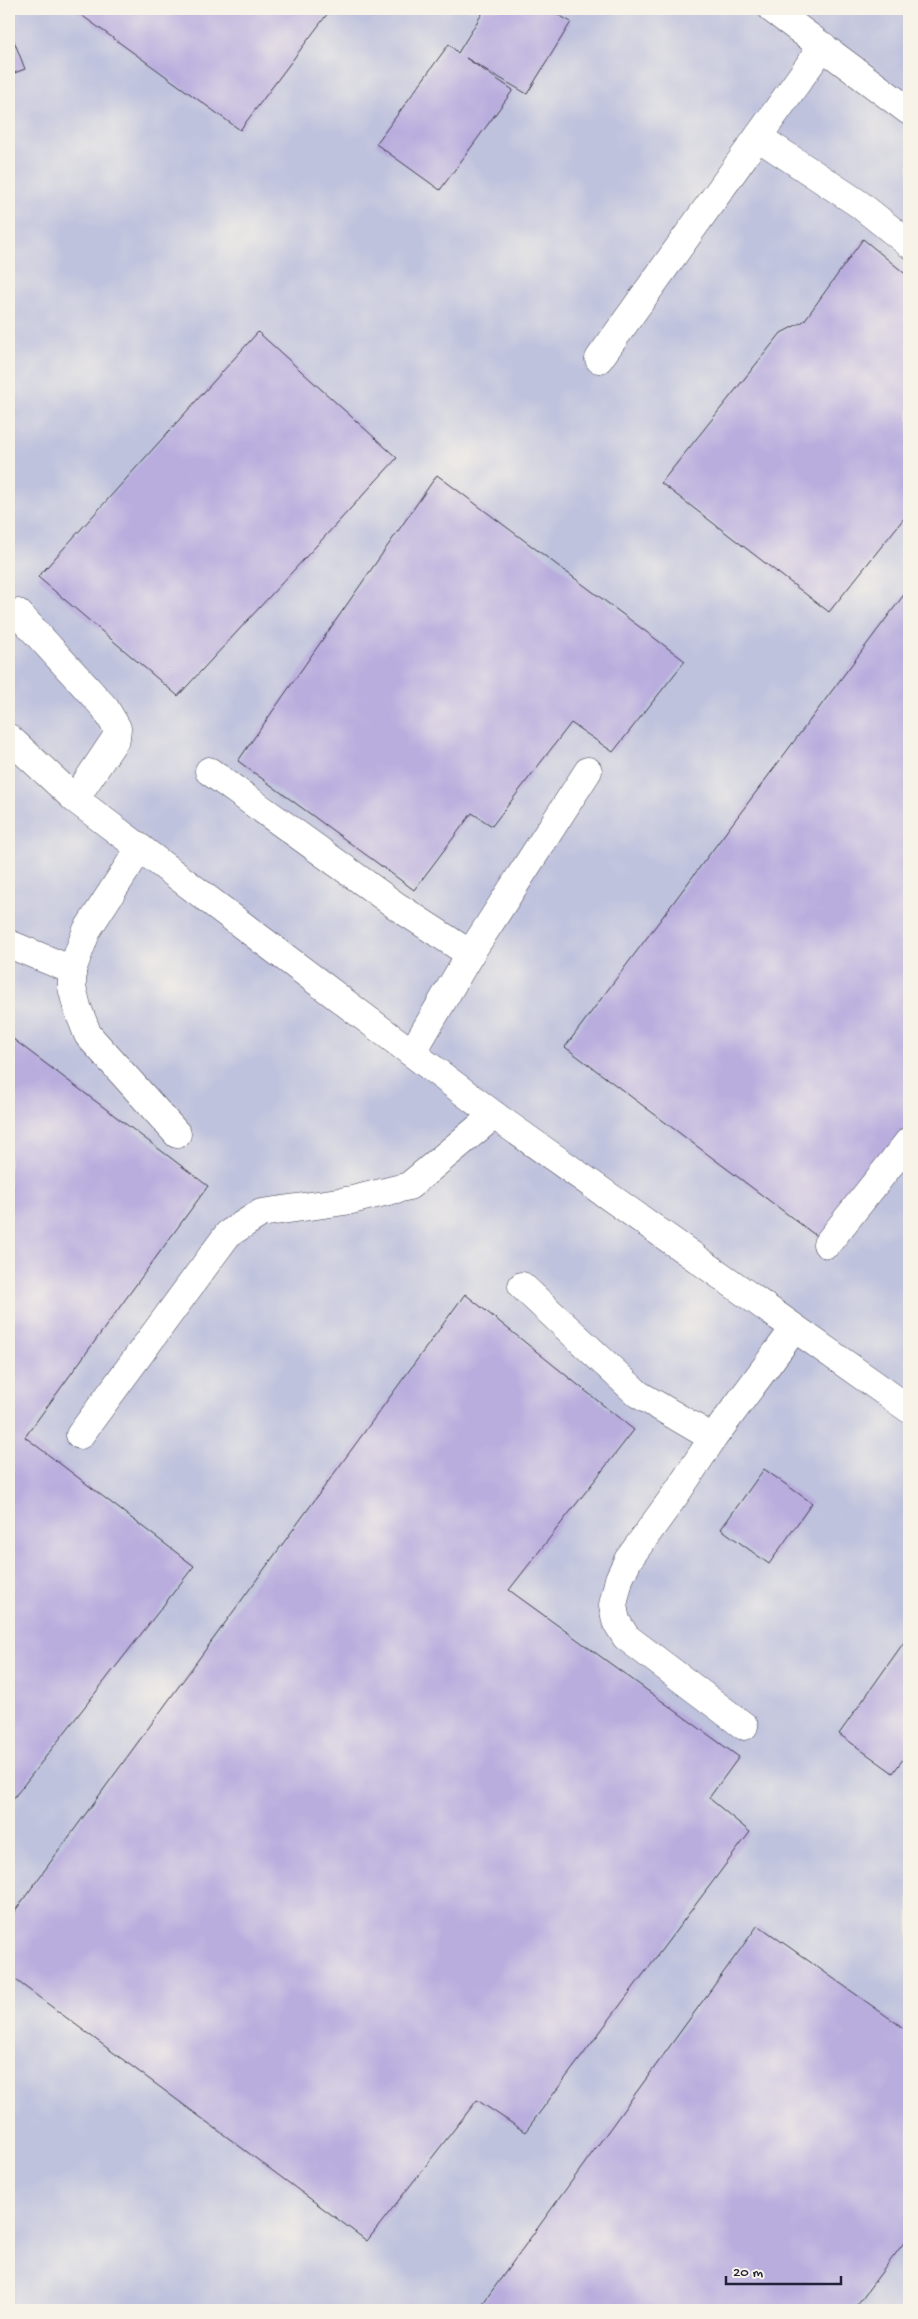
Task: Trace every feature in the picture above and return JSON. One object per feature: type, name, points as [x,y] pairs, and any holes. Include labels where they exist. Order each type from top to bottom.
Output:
[{"type":"street","points":[[772,9],[909,111]]},
{"type":"street","points":[[599,359],[823,46]]},
{"type":"street","points":[[758,136],[859,204],[909,244]]},
{"type":"street","points":[[18,613],[105,708],[117,728],[116,738],[75,799]]},
{"type":"street","points":[[9,738],[75,799],[494,1115],[794,1329],[906,1400]]},
{"type":"street","points":[[209,771],[398,907],[470,954]]},
{"type":"street","points":[[412,1053],[470,954],[588,771]]},
{"type":"street","points":[[140,848],[86,930],[72,970],[72,987],[88,1036],[177,1134]]},
{"type":"street","points":[[9,944],[72,970]]},
{"type":"street","points":[[80,1435],[228,1234],[261,1213],[352,1200],[409,1186],[494,1115]]},
{"type":"street","points":[[827,1244],[909,1141]]},
{"type":"street","points":[[522,1286],[638,1394],[713,1438]]},
{"type":"street","points":[[744,1726],[626,1637],[616,1621],[614,1605],[619,1579],[628,1560],[678,1491],[713,1438],[794,1329]]},
{"type":"shaded area","points":[[9,9],[909,9],[909,2310],[9,2310]]},
{"type":"building","points":[[73,9],[331,9],[240,130]]},
{"type":"building","points":[[485,9],[548,9],[571,22],[527,94],[466,58],[513,90],[440,190],[376,144],[449,44],[458,53]]},
{"type":"building","points":[[9,28],[25,69],[9,75]]},
{"type":"building","points":[[863,239],[909,277],[909,512],[829,612],[661,483],[781,333],[804,321]]},
{"type":"building","points":[[258,332],[397,458],[178,696],[38,577]]},
{"type":"building","points":[[437,475],[685,661],[613,752],[571,723],[492,826],[472,813],[414,890],[238,761]]},
{"type":"building","points":[[909,588],[909,1135],[827,1244],[565,1047]]},
{"type":"building","points":[[9,1036],[208,1186],[25,1437],[194,1566],[9,1804]]},
{"type":"building","points":[[465,1294],[634,1430],[509,1590],[739,1757],[709,1798],[750,1832],[525,2132],[477,2100],[367,2241],[9,1975],[9,1919]]},
{"type":"building","points":[[764,1469],[812,1503],[769,1564],[721,1529]]},
{"type":"building","points":[[909,1635],[909,1751],[893,1773],[839,1734]]},
{"type":"building","points":[[758,1925],[909,2032],[909,2236],[853,2310],[478,2310]]}]
